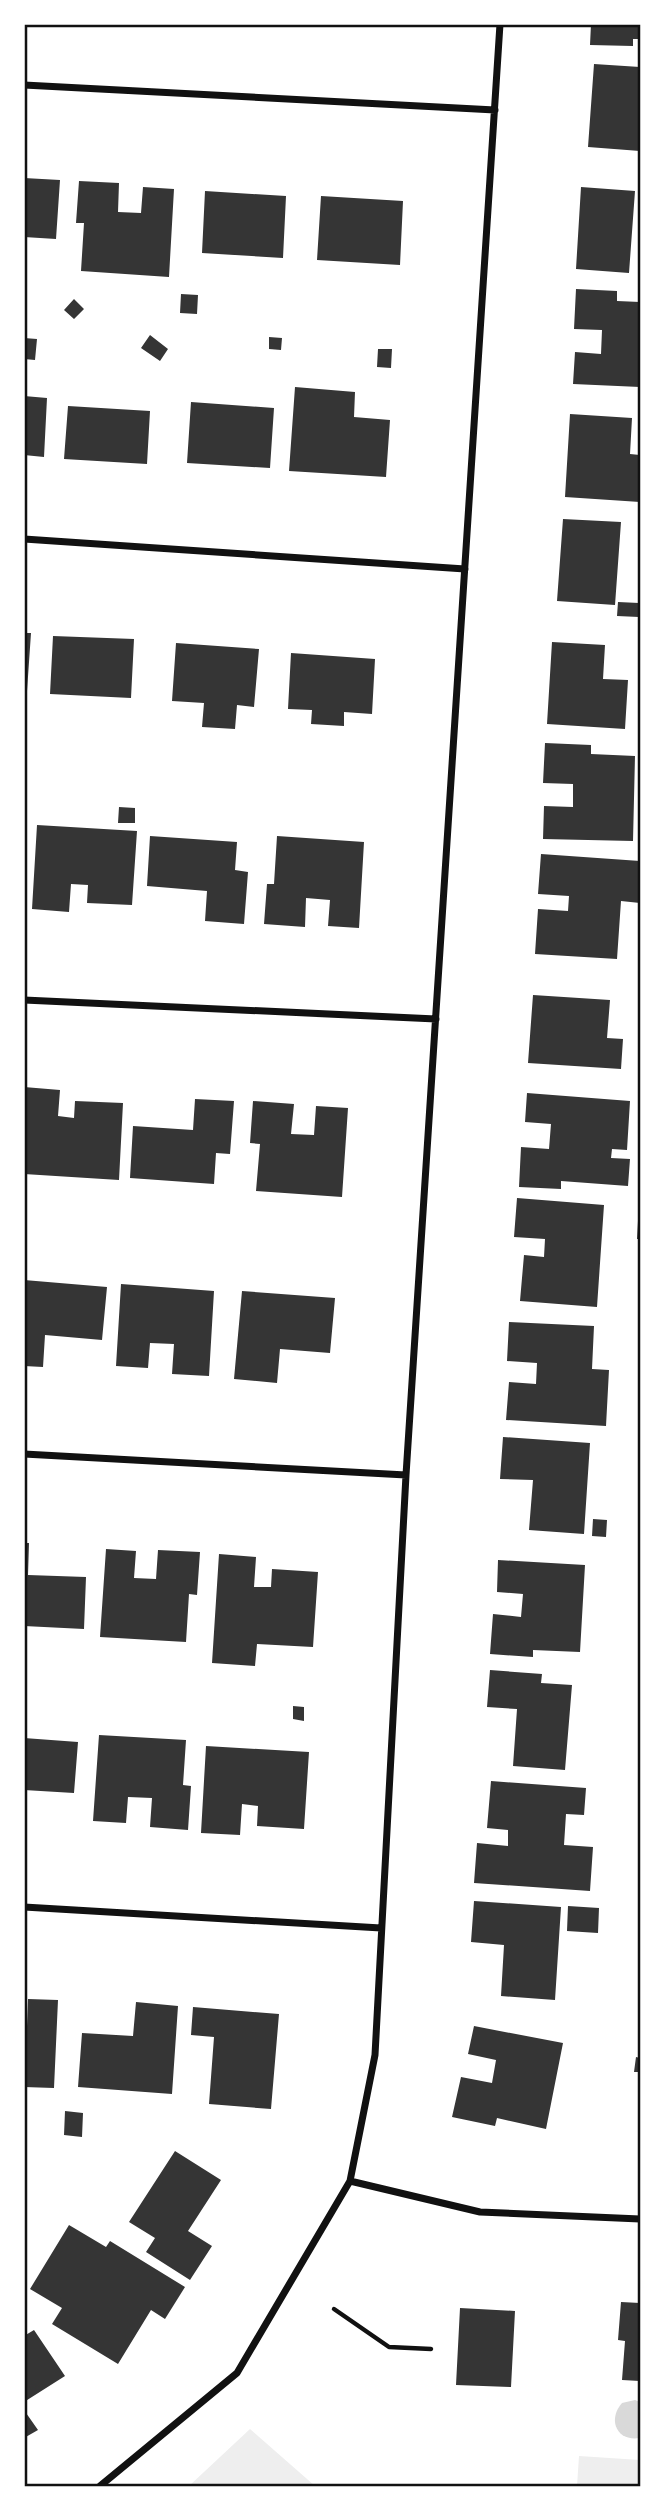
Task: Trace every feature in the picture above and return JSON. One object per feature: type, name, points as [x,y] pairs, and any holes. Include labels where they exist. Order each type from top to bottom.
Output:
[{"type":"street","points":[[100,2487],[237,2373],[350,2181],[375,2055],[407,1475],[500,24]]},
{"type":"street","points":[[24,85],[495,110]]},
{"type":"street","points":[[24,539],[465,569]]},
{"type":"street","points":[[24,1000],[436,1019]]},
{"type":"street","points":[[24,1454],[407,1475]]},
{"type":"street","points":[[24,1907],[381,1928]]},
{"type":"street","points":[[350,2181],[480,2212],[640,2219]]},
{"type":"path","points":[[334,2309],[390,2347],[431,2350]]},
{"type":"shaded area","points":[[635,2400],[640,2402],[640,2438],[625,2437],[617,2428],[615,2416],[622,2403]]},
{"type":"shaded area","points":[[250,2429],[315,2486],[189,2486]]},
{"type":"shaded area","points":[[579,2456],[640,2460],[640,2486],[577,2486]]},
{"type":"building","points":[[591,24],[640,24],[640,39],[633,39],[633,46],[590,45]]},
{"type":"building","points":[[594,64],[640,67],[640,151],[588,147]]},
{"type":"building","points":[[24,178],[60,180],[56,239],[24,237]]},
{"type":"building","points":[[79,181],[119,183],[118,212],[141,213],[143,187],[174,189],[169,277],[81,271],[84,223],[76,223]]},
{"type":"building","points":[[581,187],[635,191],[629,273],[576,269]]},
{"type":"building","points":[[205,191],[286,196],[283,258],[202,253]]},
{"type":"building","points":[[321,196],[403,201],[400,265],[317,260]]},
{"type":"building","points":[[576,289],[617,291],[617,301],[640,302],[640,387],[573,384],[575,352],[601,354],[602,330],[574,329]]},
{"type":"building","points":[[181,294],[198,295],[197,314],[180,313]]},
{"type":"building","points":[[74,299],[84,309],[74,319],[64,310]]},
{"type":"building","points":[[150,335],[168,349],[160,361],[141,348]]},
{"type":"building","points":[[269,337],[282,338],[281,350],[269,349]]},
{"type":"building","points":[[24,338],[37,339],[35,360],[24,359]]},
{"type":"building","points":[[378,349],[392,349],[391,368],[377,367]]},
{"type":"building","points":[[295,387],[355,392],[354,417],[390,420],[386,477],[289,471]]},
{"type":"building","points":[[24,396],[47,398],[44,457],[24,455]]},
{"type":"building","points":[[191,402],[274,408],[270,468],[187,463]]},
{"type":"building","points":[[68,406],[150,411],[147,464],[64,459]]},
{"type":"building","points":[[570,414],[632,418],[630,454],[640,455],[640,502],[565,497]]},
{"type":"building","points":[[563,519],[621,522],[615,605],[557,601]]},
{"type":"building","points":[[618,602],[639,603],[639,617],[617,616]]},
{"type":"building","points":[[24,633],[31,633],[27,691],[24,691]]},
{"type":"building","points":[[53,636],[134,639],[131,698],[50,694]]},
{"type":"building","points":[[552,642],[605,645],[603,679],[628,680],[625,729],[547,724]]},
{"type":"building","points":[[176,643],[259,649],[254,707],[237,705],[235,729],[202,727],[204,703],[172,701]]},
{"type":"building","points":[[291,653],[375,659],[372,714],[344,712],[344,726],[311,724],[312,710],[288,709]]},
{"type":"building","points":[[545,743],[591,745],[591,754],[635,756],[633,841],[543,839],[544,806],[573,807],[573,784],[543,783]]},
{"type":"building","points":[[119,807],[135,808],[135,823],[118,823]]},
{"type":"building","points":[[37,825],[137,831],[132,905],[87,903],[88,885],[71,884],[69,912],[32,909]]},
{"type":"building","points":[[150,836],[237,842],[235,870],[248,872],[244,924],[205,921],[207,891],[147,886]]},
{"type":"building","points":[[277,836],[364,842],[359,928],[328,926],[330,900],[306,898],[305,927],[264,924],[267,884],[274,884]]},
{"type":"building","points":[[541,854],[640,861],[640,903],[621,901],[617,959],[535,954],[538,909],[568,911],[569,896],[538,894]]},
{"type":"building","points":[[533,995],[610,1000],[607,1038],[623,1039],[621,1069],[528,1063]]},
{"type":"building","points":[[24,1087],[60,1090],[58,1116],[74,1118],[75,1101],[123,1103],[119,1180],[24,1174]]},
{"type":"building","points":[[527,1093],[630,1101],[627,1150],[612,1149],[611,1158],[630,1159],[628,1186],[561,1181],[561,1189],[519,1187],[521,1147],[549,1149],[551,1124],[525,1122]]},
{"type":"building","points":[[195,1099],[234,1101],[230,1154],[216,1153],[214,1184],[130,1178],[133,1126],[193,1130]]},
{"type":"building","points":[[253,1101],[294,1104],[291,1134],[314,1135],[316,1106],[348,1108],[342,1197],[256,1191],[260,1144],[250,1143]]},
{"type":"building","points":[[517,1198],[604,1205],[597,1307],[520,1301],[524,1255],[544,1257],[545,1239],[514,1237]]},
{"type":"building","points":[[640,1221],[640,1239],[637,1239]]},
{"type":"building","points":[[24,1280],[107,1287],[102,1340],[45,1335],[43,1367],[24,1366]]},
{"type":"building","points":[[121,1284],[214,1291],[209,1376],[172,1374],[174,1344],[150,1343],[148,1368],[116,1366]]},
{"type":"building","points":[[242,1291],[335,1298],[330,1353],[280,1349],[277,1383],[234,1379]]},
{"type":"building","points":[[509,1322],[594,1326],[592,1369],[609,1370],[606,1426],[506,1420],[509,1382],[536,1384],[537,1363],[507,1361]]},
{"type":"building","points":[[503,1437],[590,1443],[584,1534],[529,1530],[533,1480],[500,1479]]},
{"type":"building","points":[[593,1519],[607,1520],[606,1537],[592,1536]]},
{"type":"building","points":[[24,1543],[29,1543],[28,1575],[86,1577],[84,1629],[24,1626]]},
{"type":"building","points":[[106,1549],[136,1551],[134,1578],[156,1579],[158,1550],[200,1552],[197,1595],[189,1594],[186,1642],[100,1637]]},
{"type":"building","points":[[219,1554],[256,1557],[254,1587],[271,1587],[272,1569],[318,1572],[313,1647],[257,1644],[255,1666],[212,1663]]},
{"type":"building","points":[[498,1560],[585,1565],[580,1652],[533,1650],[533,1657],[490,1654],[493,1614],[521,1617],[523,1594],[497,1592]]},
{"type":"building","points":[[490,1670],[542,1674],[541,1683],[572,1685],[565,1770],[513,1766],[517,1709],[487,1707]]},
{"type":"building","points":[[293,1706],[304,1707],[304,1721],[293,1719]]},
{"type":"building","points":[[99,1735],[186,1740],[183,1785],[191,1786],[188,1830],[150,1827],[152,1798],[128,1797],[126,1823],[93,1821]]},
{"type":"building","points":[[24,1738],[78,1742],[74,1793],[24,1790]]},
{"type":"building","points":[[206,1746],[309,1752],[304,1829],[257,1826],[258,1806],[242,1804],[240,1835],[201,1833]]},
{"type":"building","points":[[491,1781],[586,1788],[584,1815],[566,1814],[564,1845],[593,1847],[590,1891],[474,1883],[477,1843],[508,1846],[508,1830],[487,1828]]},
{"type":"building","points":[[474,1901],[561,1907],[555,2000],[501,1996],[504,1945],[471,1942]]},
{"type":"building","points":[[568,1906],[599,1908],[598,1933],[567,1931]]},
{"type":"building","points":[[28,1999],[58,2000],[54,2088],[24,2087],[24,2026],[27,2026]]},
{"type":"building","points":[[136,2002],[178,2006],[172,2094],[78,2087],[82,2033],[133,2036]]},
{"type":"building","points":[[193,2007],[279,2014],[271,2109],[209,2104],[214,2037],[191,2035]]},
{"type":"building","points":[[474,2026],[563,2043],[546,2129],[497,2118],[495,2126],[452,2117],[461,2077],[492,2083],[496,2060],[468,2054]]},
{"type":"building","points":[[636,2057],[640,2058],[640,2072],[634,2072]]},
{"type":"building","points":[[65,2111],[83,2113],[82,2137],[64,2135]]},
{"type":"building","points":[[175,2151],[221,2180],[188,2231],[212,2246],[190,2280],[146,2252],[155,2238],[129,2222]]},
{"type":"building","points":[[69,2225],[106,2247],[110,2241],[185,2287],[165,2319],[151,2310],[118,2364],[52,2324],[62,2308],[30,2289]]},
{"type":"building","points":[[621,2302],[640,2303],[640,2381],[622,2380],[625,2341],[618,2340]]},
{"type":"building","points":[[460,2308],[515,2311],[511,2387],[456,2385]]},
{"type":"building","points":[[34,2330],[65,2376],[24,2402],[24,2336]]},
{"type":"building","points":[[24,2410],[38,2430],[24,2438]]}]
